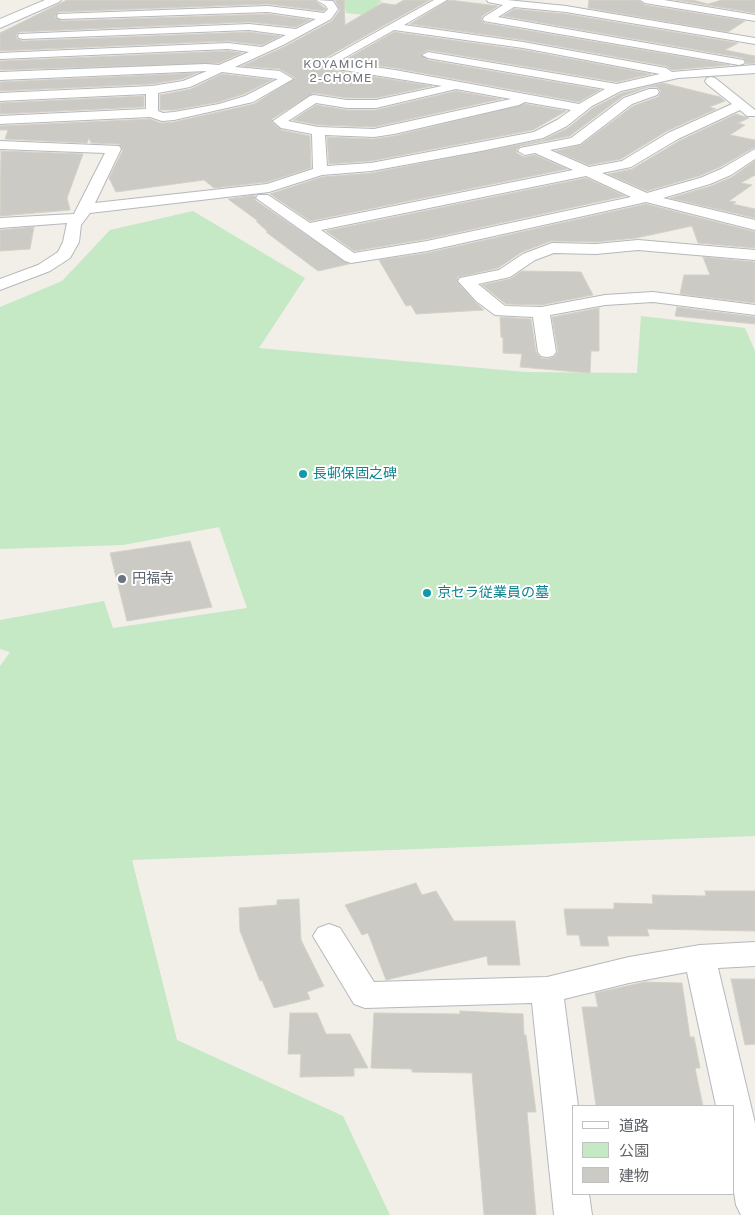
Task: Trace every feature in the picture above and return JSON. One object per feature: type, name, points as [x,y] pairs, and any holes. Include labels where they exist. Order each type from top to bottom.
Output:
[{"type":"street","points":[[0,24],[55,0]]},
{"type":"street","points":[[0,97],[152,90],[186,84],[225,68],[327,17],[333,9],[329,3],[321,0]]},
{"type":"street","points":[[442,0],[325,64],[395,74],[580,108]]},
{"type":"street","points":[[492,0],[512,4],[566,8],[755,41]]},
{"type":"street","points":[[645,0],[755,18]]},
{"type":"street","points":[[0,55],[23,36],[95,3]]},
{"type":"street","points":[[395,74],[512,4]]},
{"type":"street","points":[[55,20],[260,9],[290,11],[327,17]]},
{"type":"street","points":[[481,24],[616,40],[755,65]]},
{"type":"street","points":[[582,56],[652,24]]},
{"type":"street","points":[[23,36],[249,27],[298,33]]},
{"type":"street","points":[[393,27],[582,56],[678,74]]},
{"type":"street","points":[[0,55],[218,46],[262,50]]},
{"type":"street","points":[[420,60],[617,88]]},
{"type":"street","points":[[0,76],[206,67],[280,75],[287,79],[249,98],[220,107],[174,116],[162,117],[152,113],[0,120]]},
{"type":"street","points":[[0,223],[269,188],[320,171],[371,167],[538,135],[562,123],[580,108],[617,88],[678,74],[755,69]]},
{"type":"street","points":[[226,206],[338,181],[383,177],[575,141],[628,101],[671,86],[755,77]]},
{"type":"street","points":[[711,81],[755,114]]},
{"type":"street","points":[[464,86],[376,104],[347,104],[314,99],[279,121],[286,125],[318,131],[374,133],[394,130],[528,98]]},
{"type":"street","points":[[152,90],[152,113]]},
{"type":"street","points":[[309,228],[590,173],[626,164],[673,136],[741,105]]},
{"type":"street","points":[[318,131],[320,171]]},
{"type":"street","points":[[0,145],[114,149],[72,225],[71,242],[64,255],[44,268],[0,285]]},
{"type":"street","points":[[536,149],[646,198],[755,227]]},
{"type":"street","points":[[263,198],[350,258],[428,246],[646,198],[705,181],[726,172],[755,153]]},
{"type":"street","points":[[719,252],[755,227]]},
{"type":"street","points":[[755,255],[638,246],[596,249],[552,248],[529,257],[504,274],[466,280],[482,297],[501,311],[541,312],[606,300],[653,297],[755,310]]},
{"type":"street","points":[[541,312],[547,352]]},
{"type":"street","points":[[329,936],[366,995],[547,990],[629,970],[700,957],[755,954]]},
{"type":"street","points":[[700,957],[734,1105]]},
{"type":"street","points":[[547,990],[573,1215]]},
{"type":"street","points":[[735,1112],[755,1205]]},
{"type":"green space","points":[[337,0],[382,1],[365,15],[346,13],[345,7]]},
{"type":"green space","points":[[193,211],[305,278],[259,348],[525,372],[637,373],[641,316],[745,328],[755,351],[755,836],[132,860],[177,1040],[343,1116],[390,1215],[0,1215],[0,666],[10,652],[0,649],[0,620],[104,601],[113,628],[247,608],[219,527],[123,545],[0,549],[0,307],[62,281],[110,230]]},
{"type":"building","points":[[67,0],[314,0],[326,9],[323,11],[268,4],[58,12],[55,17],[62,21],[268,14],[310,20],[296,27],[249,22],[19,32],[16,35],[17,39],[23,41],[249,32],[280,36],[262,45],[228,41],[0,51],[0,33]]},
{"type":"building","points":[[335,0],[344,0],[345,25],[382,3],[395,5],[404,0],[430,0],[318,62],[317,65],[325,69],[432,86],[376,98],[347,98],[314,93],[272,119],[272,122],[281,130],[310,136],[311,168],[267,182],[214,188],[204,180],[116,192],[109,178],[123,150],[119,144],[91,143],[89,138],[87,143],[5,139],[8,130],[0,130],[0,126],[150,119],[161,123],[174,122],[254,104],[295,78],[280,69],[242,66],[284,47],[332,21],[340,10]]},
{"type":"building","points":[[449,0],[498,6],[482,16],[481,20],[484,23],[730,65],[672,70],[666,66],[523,40],[410,24]]},
{"type":"building","points":[[589,0],[638,0],[645,5],[745,21],[728,32],[588,8]]},
{"type":"building","points":[[676,0],[693,0],[708,4],[722,0],[755,0],[755,13]]},
{"type":"building","points":[[514,9],[566,14],[738,43],[725,50],[755,56],[755,63],[746,64],[743,58],[503,16]]},
{"type":"building","points":[[394,32],[523,50],[651,74],[617,82],[428,50],[420,54],[428,60],[600,90],[579,102],[395,68],[343,61]]},
{"type":"building","points":[[228,51],[242,53],[219,63],[0,70],[0,61]]},
{"type":"building","points":[[197,73],[182,79],[152,84],[0,91],[0,82]]},
{"type":"building","points":[[222,74],[272,80],[244,94],[219,102],[174,110],[160,110],[160,95],[191,89]]},
{"type":"building","points":[[663,83],[720,97],[725,101],[709,107],[716,109],[667,131],[621,159],[589,165],[556,151],[581,145],[633,106],[658,97],[661,91],[657,87],[648,87],[623,96],[570,136],[520,146],[516,150],[517,153],[524,157],[535,155],[567,169],[310,221],[270,194],[322,177],[371,173],[543,140],[568,128],[593,108],[622,93]]},
{"type":"building","points":[[456,91],[501,99],[374,127],[318,125],[293,120],[316,105],[347,110],[376,110]]},
{"type":"building","points":[[144,96],[144,107],[0,114],[0,103]]},
{"type":"building","points":[[525,104],[566,111],[533,130],[371,161],[329,164],[327,137],[374,139],[394,136]]},
{"type":"building","points":[[736,114],[749,118],[738,123],[745,125],[730,135],[755,140],[755,147],[720,167],[699,176],[647,191],[608,174],[632,169],[679,141]]},
{"type":"building","points":[[1,151],[83,154],[67,198],[70,210],[0,216]]},
{"type":"building","points":[[755,161],[755,175],[741,183],[752,185],[729,201],[736,202],[733,204],[755,209],[755,218],[670,198],[711,186],[732,177]]},
{"type":"building","points":[[586,178],[625,196],[427,239],[354,251],[326,231]]},
{"type":"building","points":[[255,195],[255,200],[349,264],[318,271],[266,232],[268,232],[256,221],[258,221],[228,199]]},
{"type":"building","points":[[646,204],[755,232],[755,248],[698,243],[692,226],[636,238],[596,242],[551,241],[522,252],[498,268],[458,277],[457,282],[484,310],[416,314],[411,305],[406,306],[379,260],[427,253]]},
{"type":"building","points":[[34,227],[30,249],[0,251],[0,230]]},
{"type":"building","points":[[703,257],[755,262],[755,303],[680,294],[684,275],[710,275]]},
{"type":"building","points":[[522,271],[581,272],[593,295],[541,305],[506,304],[482,285],[510,279]]},
{"type":"building","points":[[677,307],[755,317],[755,324],[675,316]]},
{"type":"building","points":[[599,308],[599,351],[591,351],[590,373],[520,367],[522,354],[503,353],[500,317],[531,319],[536,352],[541,358],[547,359],[554,357],[558,352],[552,317]]},
{"type":"building","points":[[190,541],[212,607],[127,621],[110,553]]},
{"type":"building","points":[[416,883],[422,895],[436,891],[454,921],[515,921],[520,965],[488,965],[487,956],[386,980],[368,933],[362,935],[345,905]]},
{"type":"building","points":[[705,891],[755,891],[755,931],[647,929],[649,936],[607,936],[609,946],[581,946],[579,935],[567,935],[564,909],[614,909],[614,903],[653,904],[652,895],[706,896]]},
{"type":"building","points":[[299,899],[301,940],[324,986],[307,992],[310,999],[274,1008],[262,980],[260,981],[240,931],[239,908],[277,905],[277,900]]},
{"type":"building","points":[[731,979],[755,979],[755,1044],[745,1045]]},
{"type":"building","points":[[645,982],[682,983],[690,1037],[694,1037],[700,1068],[695,1068],[703,1105],[596,1105],[582,1007],[598,1007],[595,993]]},
{"type":"building","points":[[460,1011],[523,1014],[524,1035],[526,1035],[536,1112],[527,1112],[536,1215],[484,1215],[472,1073],[412,1072],[412,1069],[371,1068],[374,1013],[460,1014]]},
{"type":"building","points":[[290,1013],[317,1013],[326,1034],[350,1034],[368,1068],[354,1068],[354,1076],[300,1077],[301,1054],[288,1054]]},
{"type":"place","name":"長邨保固之碑","points":[[303,474]]},
{"type":"place","name":"円福寺","points":[[122,579]]},
{"type":"place","name":"京セラ従業員の墓","points":[[427,593]]},
{"type":"district","name":"KOYAMICHI 2-CHOME","points":[[341,71]]}]
